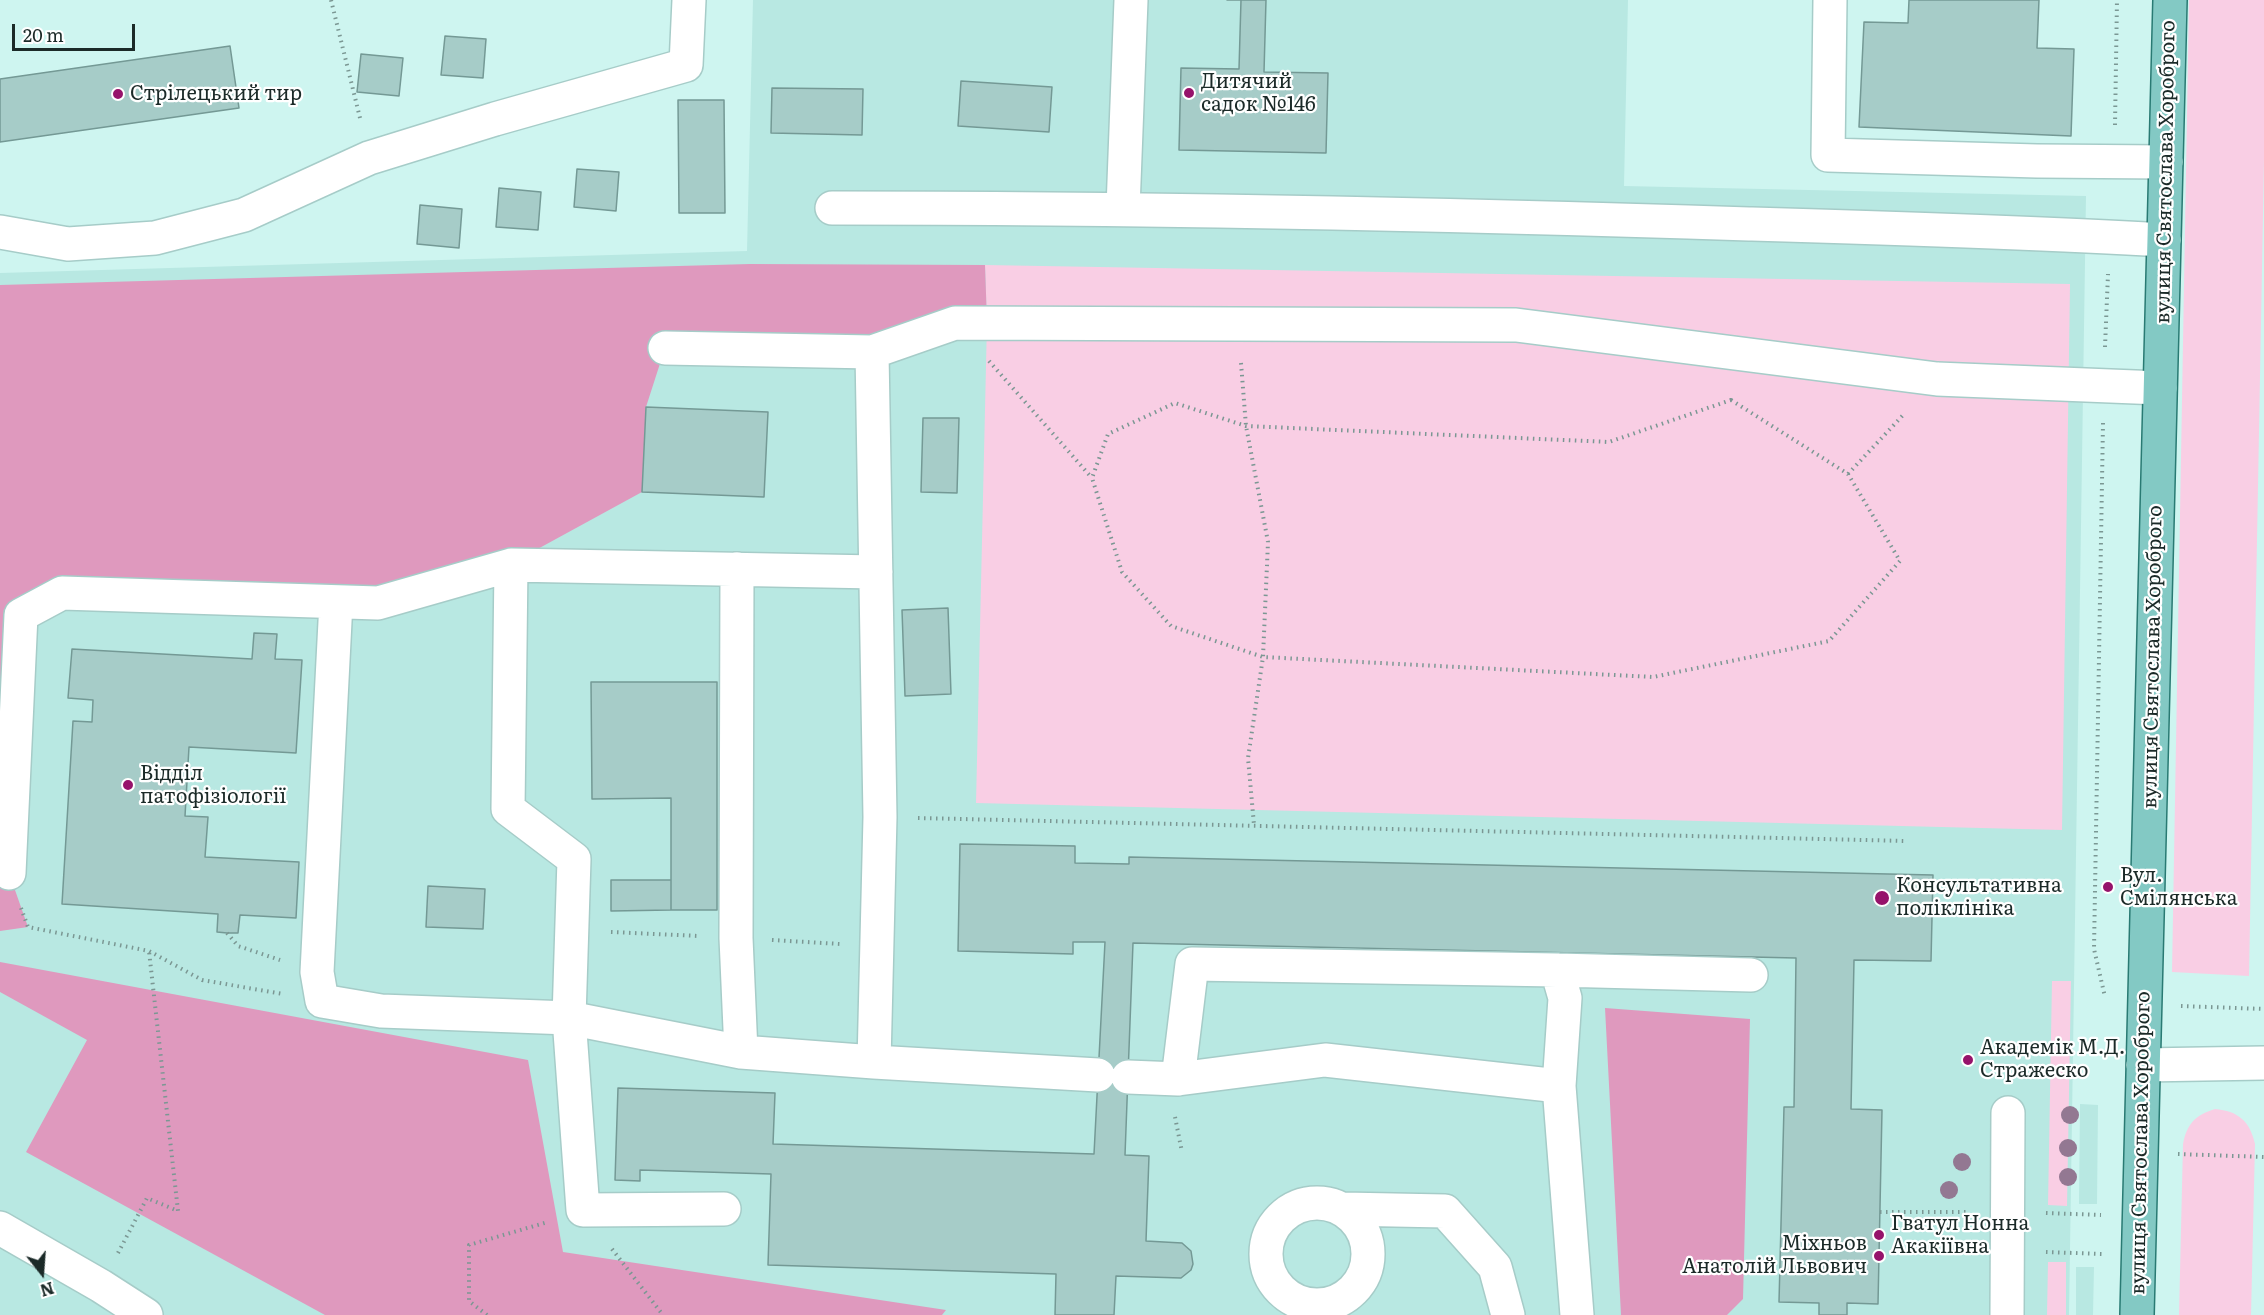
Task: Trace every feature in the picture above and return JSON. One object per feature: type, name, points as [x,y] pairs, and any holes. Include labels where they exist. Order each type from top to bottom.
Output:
[{"type":"main road","name":"вулиця Святослава Хороброго","points":[[2137,1315],[2170,0]]},
{"type":"street","points":[[0,232],[68,244],[155,238],[244,215],[369,158],[495,118],[686,65],[689,0]]},
{"type":"street","points":[[1123,208],[1131,0]]},
{"type":"street","points":[[1830,0],[1828,155],[2037,162],[2166,162]]},
{"type":"street","points":[[832,208],[1123,208],[1623,220],[2164,240]]},
{"type":"street","points":[[665,348],[872,352],[955,323],[1516,325],[1937,379],[2160,388]]},
{"type":"street","points":[[872,352],[880,817],[874,1062]]},
{"type":"street","points":[[9,873],[21,615],[62,593],[378,603],[512,565],[876,572]]},
{"type":"street","points":[[512,565],[508,808],[574,859],[569,1018],[583,1201],[724,1209]]},
{"type":"street","points":[[737,569],[736,938],[741,1052]]},
{"type":"street","points":[[336,602],[320,987],[381,1011],[569,1018],[741,1052],[1113,1076],[1176,1094],[1325,1060],[1559,1086]]},
{"type":"street","points":[[1176,1094],[1192,964],[1751,975]]},
{"type":"street","points":[[1557,970],[1565,998],[1559,1086],[1577,1315]]},
{"type":"street","points":[[2143,1065],[2264,1063]]},
{"type":"street","points":[[2007,1315],[2008,1113]]},
{"type":"street","points":[[1343,1209],[1445,1211],[1495,1267],[1508,1315]]},
{"type":"street","points":[[0,1228],[101,1286],[146,1315]]},
{"type":"path","points":[[331,0],[369,158]]},
{"type":"path","points":[[2114,162],[2117,0]]},
{"type":"path","points":[[2106,1003],[2094,949],[2104,386],[2110,237]]},
{"type":"path","points":[[955,323],[1092,478],[1122,572],[1171,626],[1263,657],[1653,677],[1829,641],[1900,561],[1848,474],[1731,400],[1609,442],[1246,426],[1175,404],[1108,434],[1092,478]]},
{"type":"path","points":[[1238,323],[1246,426],[1268,542],[1263,657],[1248,758],[1254,825]]},
{"type":"path","points":[[1848,474],[1937,379]]},
{"type":"path","points":[[880,817],[1907,841]]},
{"type":"path","points":[[9,873],[28,927],[149,951],[202,980],[320,987]]},
{"type":"path","points":[[227,933],[238,946],[320,987]]},
{"type":"path","points":[[101,1286],[147,1198],[178,1210],[149,951]]},
{"type":"path","points":[[1176,1094],[1182,1152]]},
{"type":"path","points":[[2141,1153],[2264,1157]]},
{"type":"path","points":[[487,1315],[469,1301],[470,1245],[554,1220],[583,1201],[663,1315]]},
{"type":"path","points":[[2102,1204],[2102,1225]]},
{"type":"path","points":[[1880,1212],[1914,1212]]},
{"type":"path","points":[[2102,1244],[2102,1264]]},
{"type":"path","points":[[2007,1250],[2102,1254]]},
{"type":"shaded area","points":[[753,0],[1628,0],[1624,186],[2086,196],[2069,1315],[0,1315],[0,273],[747,251]]},
{"type":"shaded area","points":[[2189,0],[2264,0],[2264,159],[2249,976],[2172,972]]},
{"type":"shaded area","points":[[750,264],[985,265],[987,322],[872,352],[665,348],[646,407],[642,492],[501,569],[378,603],[62,593],[22,615],[9,873],[28,927],[0,931],[0,285]]},
{"type":"shaded area","points":[[985,265],[2070,284],[2062,830],[976,803],[987,322]]},
{"type":"shaded area","points":[[0,962],[528,1060],[563,1252],[946,1310],[942,1315],[325,1315],[26,1152],[87,1040],[0,992]]},
{"type":"shaded area","points":[[2052,981],[2071,981],[2067,1206],[2048,1205]]},
{"type":"shaded area","points":[[1605,1008],[1750,1019],[1743,1299],[1727,1315],[1621,1315]]},
{"type":"shaded area","points":[[2080,1104],[2098,1105],[2097,1204],[2079,1204]]},
{"type":"shaded area","points":[[2215,1109],[2230,1112],[2242,1119],[2250,1129],[2255,1144],[2251,1315],[2179,1315],[2183,1144],[2193,1121],[2202,1114]]},
{"type":"shaded area","points":[[2048,1262],[2066,1262],[2066,1315],[2047,1315]]},
{"type":"shaded area","points":[[2076,1267],[2094,1267],[2093,1315],[2076,1315]]},
{"type":"building","points":[[1241,0],[1266,0],[1264,72],[1328,73],[1326,153],[1179,150],[1181,68],[1239,69]]},
{"type":"building","points":[[1909,0],[2039,0],[2037,48],[2074,49],[2071,136],[1859,127],[1864,22],[1908,23]]},
{"type":"building","points":[[445,36],[486,39],[483,78],[441,75]]},
{"type":"building","name":"Стрілецький тир","points":[[230,46],[239,108],[0,142],[0,79]]},
{"type":"building","points":[[361,54],[403,58],[399,96],[357,92]]},
{"type":"building","points":[[961,81],[1052,87],[1049,132],[958,126]]},
{"type":"building","points":[[772,88],[863,89],[862,135],[771,133]]},
{"type":"building","points":[[678,100],[724,100],[725,213],[679,213]]},
{"type":"building","points":[[577,169],[619,172],[616,211],[574,207]]},
{"type":"building","points":[[499,188],[541,192],[538,230],[496,227]]},
{"type":"building","points":[[420,205],[462,209],[459,248],[417,244]]},
{"type":"building","points":[[646,407],[768,412],[764,497],[642,492]]},
{"type":"building","points":[[923,418],[959,418],[957,493],[921,492]]},
{"type":"building","points":[[948,608],[951,694],[905,696],[902,610]]},
{"type":"building","name":"Відділ патофізіології","points":[[254,633],[277,634],[275,659],[302,660],[296,753],[189,747],[185,816],[208,817],[205,857],[299,862],[296,918],[240,915],[238,933],[227,933],[217,932],[218,914],[62,904],[73,721],[92,722],[93,700],[68,698],[72,649],[252,659]]},
{"type":"building","points":[[591,682],[717,682],[717,910],[671,910],[671,798],[592,799]]},
{"type":"building","points":[[960,844],[1075,846],[1075,863],[1129,864],[1129,857],[1933,875],[1931,961],[1854,960],[1851,1109],[1882,1110],[1878,1304],[1847,1303],[1847,1315],[1819,1315],[1819,1303],[1779,1302],[1784,1107],[1794,1107],[1796,958],[1133,943],[1125,1155],[1149,1156],[1146,1241],[1182,1243],[1191,1251],[1193,1264],[1191,1270],[1181,1278],[1116,1276],[1114,1315],[1055,1315],[1056,1274],[768,1265],[771,1174],[640,1170],[640,1181],[615,1180],[618,1088],[775,1093],[773,1144],[1094,1154],[1105,942],[1073,942],[1073,954],[958,951]]},
{"type":"building","points":[[611,880],[671,880],[671,910],[611,911]]},
{"type":"building","points":[[428,886],[485,889],[483,929],[426,927]]},
{"type":"place","name":"Дитячий садок №146","points":[[1189,93]]},
{"type":"place","name":"Стрілецький тир","points":[[118,94]]},
{"type":"place","name":"Відділ патофізіології","points":[[128,785]]},
{"type":"place","name":"Вул. Смілянська","points":[[2108,887]]},
{"type":"place","name":"Консультативна поліклініка","points":[[1882,898]]},
{"type":"place","name":"Академік М.Д. Стражеско","points":[[1968,1060]]},
{"type":"place","name":"Гватул Нонна Акакіївна","points":[[1879,1235]]},
{"type":"place","name":"Міхньов Анатолій Львович","points":[[1879,1256]]}]
